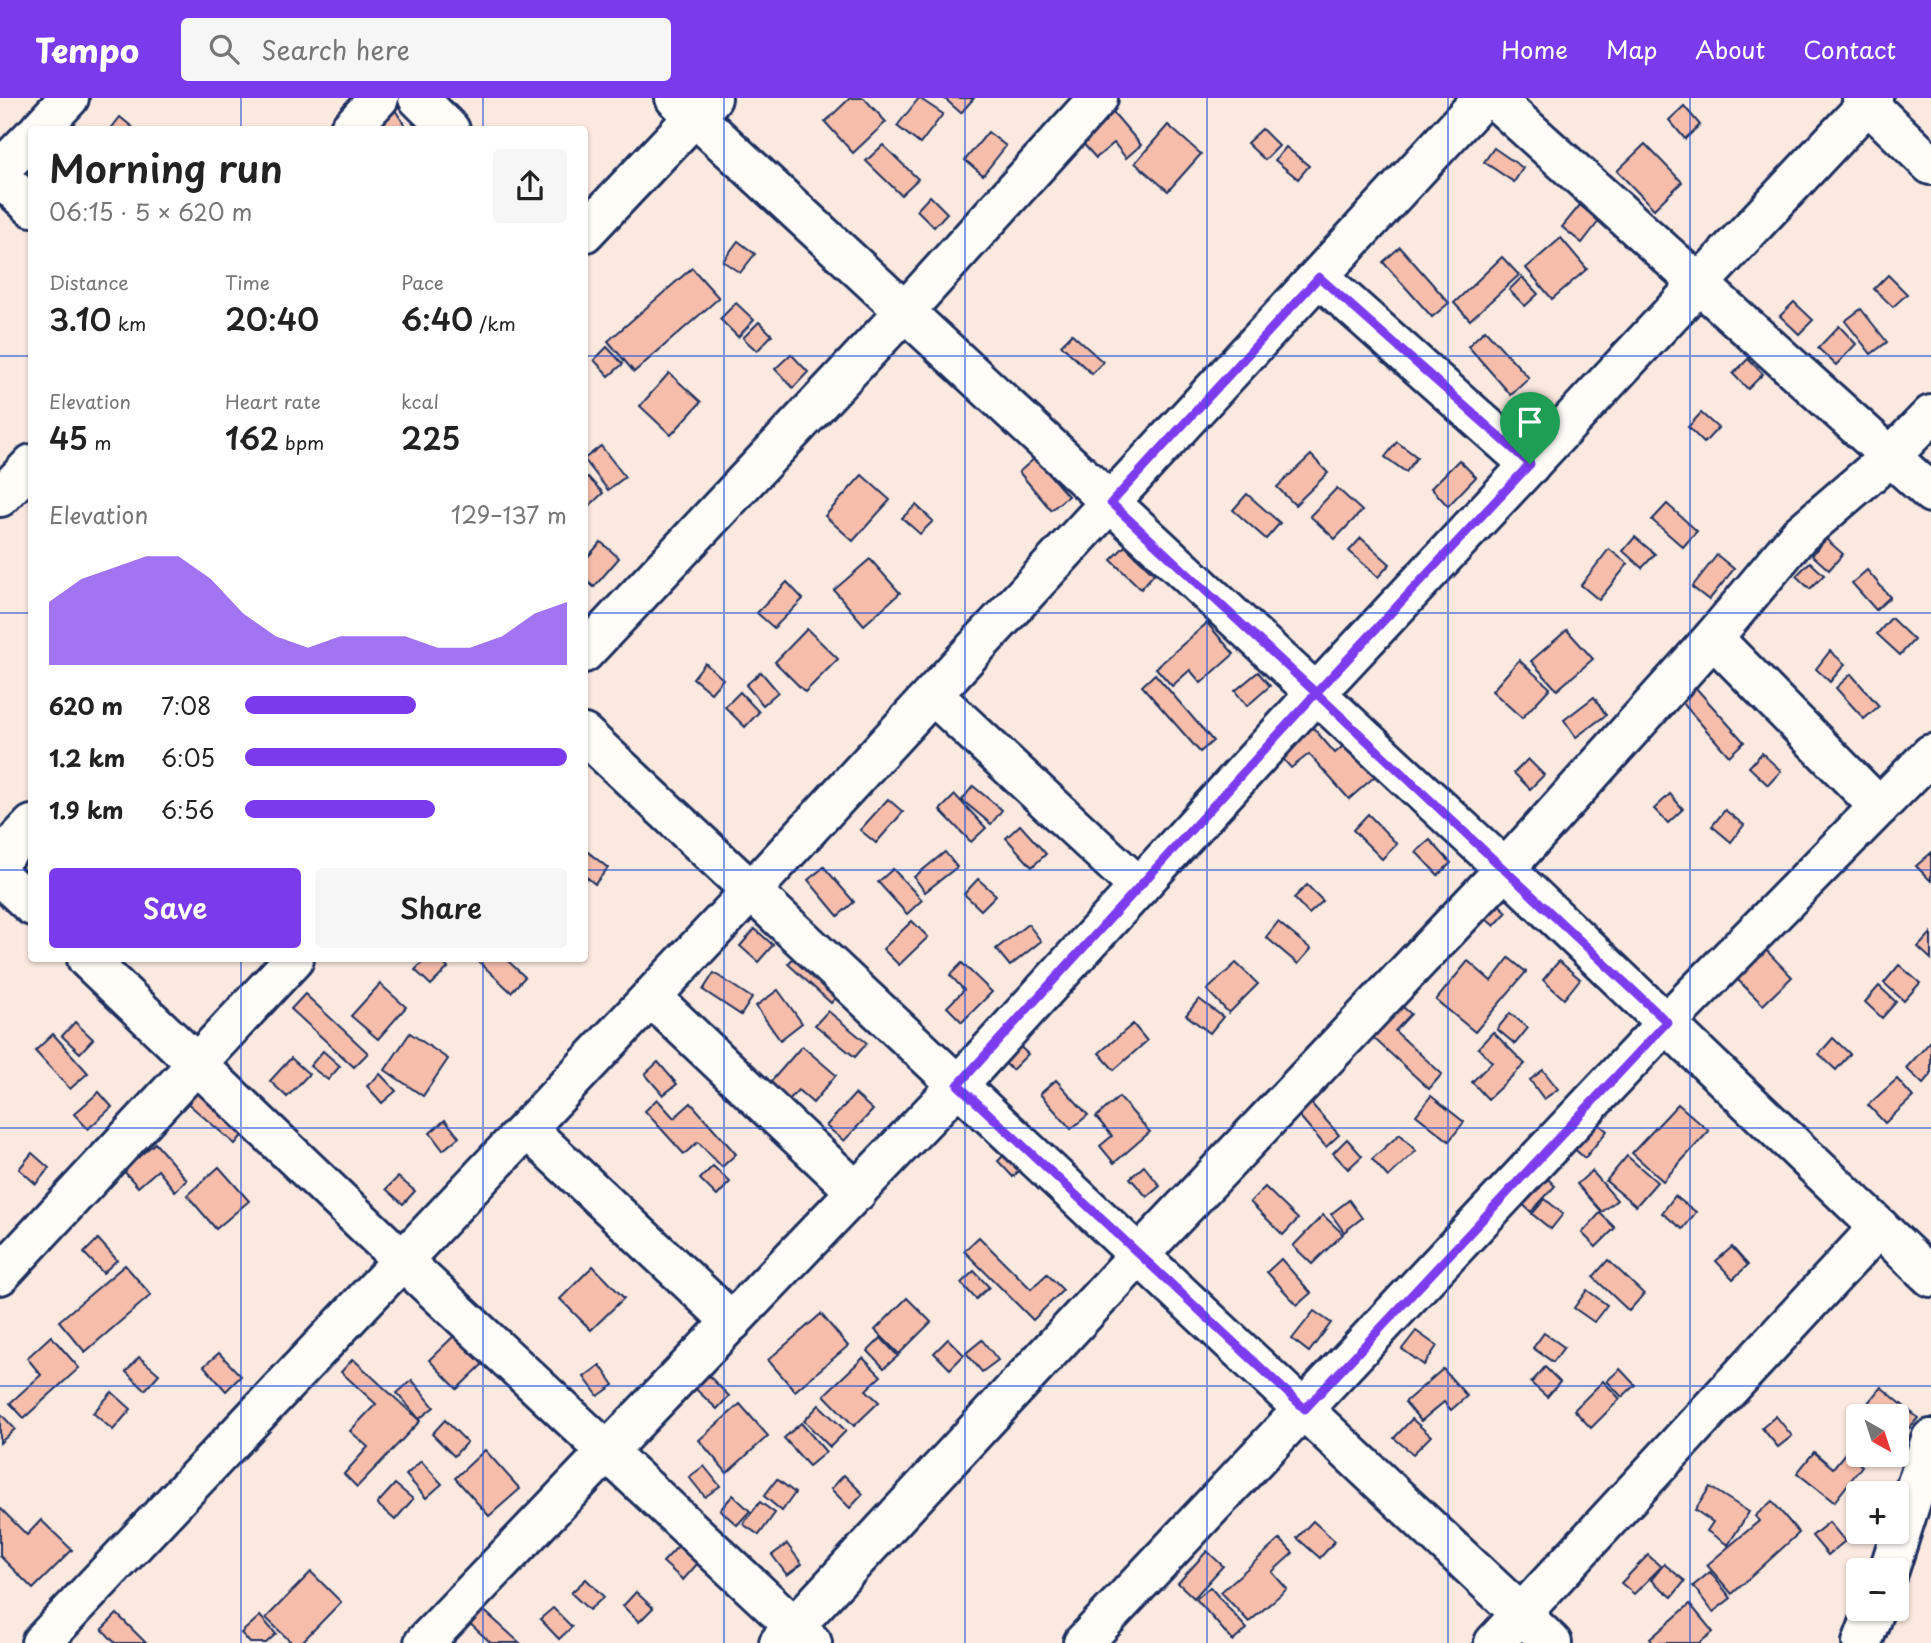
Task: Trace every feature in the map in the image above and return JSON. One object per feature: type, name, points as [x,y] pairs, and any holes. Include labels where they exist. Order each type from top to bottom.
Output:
[{"type":"street","points":[[42,126],[69,98]]},
{"type":"street","points":[[353,126],[379,98]]},
{"type":"street","points":[[418,98],[446,126]]},
{"type":"street","points":[[588,649],[906,310],[1098,98]]},
{"type":"street","points":[[41,1643],[751,891],[1483,98]]},
{"type":"street","points":[[1493,98],[1698,286],[1931,493]]},
{"type":"street","points":[[424,1643],[958,1085],[1316,693],[1698,286],[1868,100],[1931,165]]},
{"type":"street","points":[[588,228],[694,104],[906,310],[1667,1022],[1931,1278]]},
{"type":"street","points":[[0,170],[28,141]]},
{"type":"street","points":[[0,177],[28,203]]},
{"type":"street","points":[[1319,277],[1530,464]]},
{"type":"street","points":[[90,962],[403,1261],[608,1451],[795,1637],[1139,1255],[1505,869],[1713,638],[1799,535],[1891,456],[1931,415]]},
{"type":"street","points":[[0,497],[28,468]]},
{"type":"street","points":[[1713,638],[1879,807]]},
{"type":"street","points":[[933,695],[1139,887]]},
{"type":"street","points":[[588,738],[1552,1643]]},
{"type":"street","points":[[1083,1643],[1667,1022],[1931,754]]},
{"type":"street","points":[[0,859],[28,829]]},
{"type":"street","points":[[0,876],[28,902]]},
{"type":"street","points":[[0,1275],[292,962]]},
{"type":"street","points":[[651,997],[857,1192]]},
{"type":"street","points":[[527,1129],[732,1322]]},
{"type":"street","points":[[1494,1643],[1879,1227]]},
{"type":"street","points":[[1893,1558],[1931,1439]]},
{"type":"street","points":[[1862,1643],[1870,1621]]},
{"type":"building","points":[[850,98],[864,98],[886,122],[853,153],[825,122]]},
{"type":"building","points":[[919,98],[943,114],[920,144],[897,126]]},
{"type":"building","points":[[944,98],[974,98],[961,113]]},
{"type":"building","points":[[1684,106],[1700,125],[1685,139],[1669,120]]},
{"type":"building","points":[[395,110],[405,126],[384,126],[380,120]]},
{"type":"building","points":[[1112,111],[1141,145],[1126,158],[1114,143],[1096,158],[1079,139]]},
{"type":"building","points":[[120,117],[131,126],[113,126]]},
{"type":"building","points":[[1168,125],[1201,154],[1168,191],[1135,163]]},
{"type":"building","points":[[1262,129],[1279,146],[1265,160],[1247,143]]},
{"type":"building","points":[[988,132],[1006,146],[983,175],[965,160]]},
{"type":"building","points":[[1645,144],[1682,182],[1654,209],[1617,171]]},
{"type":"building","points":[[883,145],[918,179],[901,195],[866,161]]},
{"type":"building","points":[[1286,147],[1309,166],[1298,179],[1275,160]]},
{"type":"building","points":[[1494,148],[1523,168],[1514,182],[1484,162]]},
{"type":"building","points":[[930,196],[947,213],[934,227],[917,210]]},
{"type":"building","points":[[1580,205],[1599,221],[1582,243],[1562,227]]},
{"type":"building","points":[[1561,238],[1587,269],[1552,299],[1526,268]]},
{"type":"building","points":[[738,241],[755,254],[740,273],[723,261]]},
{"type":"building","points":[[1400,247],[1449,303],[1432,317],[1383,262]]},
{"type":"building","points":[[1502,257],[1519,275],[1470,320],[1454,303]]},
{"type":"building","points":[[692,268],[719,298],[634,372],[608,341]]},
{"type":"building","points":[[1888,275],[1907,294],[1893,307],[1874,289]]},
{"type":"building","points":[[1522,277],[1538,294],[1525,306],[1509,290]]},
{"type":"building","points":[[1794,302],[1813,320],[1799,334],[1780,316]]},
{"type":"building","points":[[736,303],[754,320],[738,337],[720,319]]},
{"type":"building","points":[[1861,309],[1887,342],[1871,354],[1845,321]]},
{"type":"building","points":[[759,322],[772,335],[757,351],[743,338]]},
{"type":"building","points":[[1839,326],[1856,344],[1836,365],[1818,348]]},
{"type":"building","points":[[1485,330],[1529,378],[1511,395],[1468,346]]},
{"type":"building","points":[[1072,334],[1103,362],[1092,374],[1061,345]]},
{"type":"building","points":[[607,347],[623,364],[609,376],[594,360]]},
{"type":"building","points":[[791,354],[808,372],[793,388],[775,369]]},
{"type":"building","points":[[1748,359],[1763,374],[1748,389],[1733,374]]},
{"type":"building","points":[[669,373],[701,402],[671,435],[640,406]]},
{"type":"building","points":[[1701,413],[1718,428],[1704,443],[1688,427]]},
{"type":"building","points":[[1397,442],[1417,457],[1406,472],[1385,457]]},
{"type":"building","points":[[601,446],[625,477],[608,490],[588,464],[588,456]]},
{"type":"building","points":[[1311,455],[1328,473],[1295,505],[1277,487]]},
{"type":"building","points":[[1035,458],[1068,496],[1051,510],[1019,472]]},
{"type":"building","points":[[1459,460],[1476,477],[1448,506],[1431,488]]},
{"type":"building","points":[[862,475],[890,500],[853,541],[825,516]]},
{"type":"building","points":[[588,477],[603,493],[588,507]]},
{"type":"building","points":[[1337,488],[1362,511],[1335,539],[1310,516]]},
{"type":"building","points":[[1247,494],[1280,523],[1266,539],[1233,510]]},
{"type":"building","points":[[1667,504],[1697,531],[1683,547],[1652,520]]},
{"type":"building","points":[[916,505],[933,521],[920,534],[902,518]]},
{"type":"building","points":[[1635,537],[1655,554],[1642,568],[1623,551]]},
{"type":"building","points":[[1361,538],[1390,564],[1378,577],[1349,551]]},
{"type":"building","points":[[1826,539],[1843,554],[1829,570],[1812,555]]},
{"type":"building","points":[[601,542],[619,558],[594,587],[588,582],[588,557]]},
{"type":"building","points":[[1125,546],[1154,574],[1141,589],[1111,560]]},
{"type":"building","points":[[1609,549],[1628,564],[1599,600],[1581,585]]},
{"type":"building","points":[[1717,555],[1734,569],[1709,600],[1692,587]]},
{"type":"building","points":[[870,559],[900,593],[864,625],[834,590]]},
{"type":"building","points":[[1810,562],[1824,575],[1810,589],[1796,576]]},
{"type":"building","points":[[1867,570],[1890,597],[1876,610],[1852,583]]},
{"type":"building","points":[[787,582],[803,599],[774,628],[757,613]]},
{"type":"building","points":[[1891,618],[1914,640],[1900,655],[1877,634]]},
{"type":"building","points":[[1207,623],[1234,654],[1201,683],[1190,670],[1172,686],[1156,668]]},
{"type":"building","points":[[807,629],[838,659],[805,692],[775,662]]},
{"type":"building","points":[[1567,630],[1593,659],[1557,690],[1531,661]]},
{"type":"building","points":[[1830,651],[1845,664],[1830,682],[1816,669]]},
{"type":"building","points":[[1519,660],[1550,688],[1522,718],[1492,691]]},
{"type":"building","points":[[705,663],[723,679],[711,693],[693,678]]},
{"type":"building","points":[[761,672],[778,692],[763,705],[746,685]]},
{"type":"building","points":[[1258,672],[1270,686],[1247,706],[1235,691]]},
{"type":"building","points":[[1155,674],[1213,741],[1200,752],[1142,686]]},
{"type":"building","points":[[1851,674],[1879,706],[1864,719],[1836,688]]},
{"type":"building","points":[[1696,688],[1744,742],[1729,756],[1681,701]]},
{"type":"building","points":[[740,692],[759,712],[745,727],[725,707]]},
{"type":"building","points":[[1594,697],[1606,715],[1576,737],[1564,720]]},
{"type":"building","points":[[1309,723],[1335,753],[1351,739],[1380,772],[1349,799],[1309,754],[1291,768],[1276,751]]},
{"type":"building","points":[[1762,753],[1781,771],[1768,785],[1749,767]]},
{"type":"building","points":[[1528,759],[1544,775],[1530,789],[1514,773]]},
{"type":"building","points":[[973,786],[1002,810],[991,824],[962,800]]},
{"type":"building","points":[[1670,794],[1683,809],[1668,823],[1654,809]]},
{"type":"building","points":[[955,795],[986,828],[971,842],[940,810]]},
{"type":"building","points":[[888,799],[903,812],[876,843],[860,830]]},
{"type":"building","points":[[1725,810],[1744,825],[1731,842],[1712,826]]},
{"type":"building","points":[[1368,814],[1397,844],[1382,859],[1353,830]]},
{"type":"building","points":[[1020,825],[1046,854],[1032,867],[1006,838]]},
{"type":"building","points":[[1430,840],[1451,863],[1438,875],[1416,852]]},
{"type":"building","points":[[588,852],[608,868],[595,884],[588,878]]},
{"type":"building","points":[[945,852],[957,867],[925,892],[914,877]]},
{"type":"building","points":[[1931,853],[1931,881],[1916,866]]},
{"type":"building","points":[[824,867],[854,902],[838,916],[808,880]]},
{"type":"building","points":[[893,869],[922,900],[907,914],[878,882]]},
{"type":"building","points":[[978,879],[996,895],[981,910],[964,894]]},
{"type":"building","points":[[1307,885],[1323,901],[1309,914],[1294,898]]},
{"type":"building","points":[[1482,889],[1507,912],[1494,926],[1469,904]]},
{"type":"building","points":[[912,921],[928,937],[899,965],[883,949]]},
{"type":"building","points":[[1278,922],[1311,949],[1298,964],[1266,937]]},
{"type":"building","points":[[1028,924],[1041,941],[1010,966],[996,949]]},
{"type":"building","points":[[755,929],[773,945],[758,962],[740,946]]},
{"type":"building","points":[[1931,933],[1931,959],[1918,947]]},
{"type":"building","points":[[801,949],[845,987],[831,1003],[788,964]]},
{"type":"building","points":[[1766,950],[1792,977],[1763,1005],[1736,978]]},
{"type":"building","points":[[1509,958],[1526,972],[1475,1032],[1436,1000],[1468,961],[1491,981]]},
{"type":"building","points":[[1559,961],[1580,979],[1564,999],[1543,980]]},
{"type":"building","points":[[423,962],[442,962],[448,968],[431,985],[415,970]]},
{"type":"building","points":[[479,962],[509,962],[525,977],[511,992]]},
{"type":"building","points":[[962,963],[992,992],[962,1022],[947,1007],[964,990],[950,975]]},
{"type":"building","points":[[1236,963],[1258,984],[1229,1013],[1207,990]]},
{"type":"building","points":[[1899,965],[1920,983],[1904,1001],[1884,983]]},
{"type":"building","points":[[714,973],[752,998],[741,1015],[703,990]]},
{"type":"building","points":[[380,984],[406,1007],[378,1039],[351,1016]]},
{"type":"building","points":[[1879,986],[1896,1002],[1882,1018],[1865,1002]]},
{"type":"building","points":[[778,990],[802,1023],[780,1040],[756,1006]]},
{"type":"building","points":[[305,994],[368,1053],[354,1067],[291,1009]]},
{"type":"building","points":[[1199,999],[1223,1017],[1210,1033],[1186,1015]]},
{"type":"building","points":[[1395,1000],[1411,1014],[1395,1031],[1442,1074],[1429,1089],[1367,1032]]},
{"type":"building","points":[[828,1011],[867,1043],[855,1057],[815,1025]]},
{"type":"building","points":[[1510,1013],[1528,1028],[1515,1044],[1497,1029]]},
{"type":"building","points":[[75,1022],[93,1039],[80,1053],[62,1036]]},
{"type":"building","points":[[1133,1024],[1147,1041],[1114,1070],[1099,1053]]},
{"type":"building","points":[[1493,1032],[1525,1064],[1488,1099],[1472,1082],[1492,1062],[1478,1048]]},
{"type":"building","points":[[410,1033],[448,1059],[423,1096],[385,1070]]},
{"type":"building","points":[[53,1034],[88,1073],[70,1089],[35,1051]]},
{"type":"building","points":[[1833,1038],[1850,1054],[1836,1070],[1819,1054]]},
{"type":"building","points":[[1014,1041],[1028,1054],[1012,1070],[999,1057]]},
{"type":"building","points":[[1931,1041],[1931,1075],[1923,1084],[1906,1068]]},
{"type":"building","points":[[802,1046],[836,1075],[813,1103],[798,1090],[787,1102],[768,1085]]},
{"type":"building","points":[[323,1051],[340,1066],[328,1080],[310,1066]]},
{"type":"building","points":[[291,1058],[309,1074],[287,1097],[270,1081]]},
{"type":"building","points":[[658,1062],[677,1084],[663,1095],[645,1074]]},
{"type":"building","points":[[1543,1070],[1558,1089],[1544,1099],[1530,1080]]},
{"type":"building","points":[[380,1074],[396,1091],[382,1103],[367,1086]]},
{"type":"building","points":[[1897,1079],[1913,1097],[1885,1123],[1868,1105]]},
{"type":"building","points":[[1056,1080],[1088,1115],[1071,1129],[1040,1094]]},
{"type":"building","points":[[200,1085],[249,1127],[235,1144],[186,1102]]},
{"type":"building","points":[[99,1092],[112,1107],[88,1129],[74,1114]]},
{"type":"building","points":[[855,1094],[873,1110],[844,1141],[826,1126]]},
{"type":"building","points":[[1431,1096],[1464,1122],[1449,1141],[1416,1115]]},
{"type":"building","points":[[1119,1097],[1150,1132],[1114,1163],[1100,1146],[1112,1136],[1096,1117]]},
{"type":"building","points":[[657,1099],[674,1118],[691,1103],[736,1154],[722,1167],[698,1142],[684,1154],[645,1111]]},
{"type":"building","points":[[1310,1102],[1339,1135],[1326,1147],[1297,1113]]},
{"type":"building","points":[[1678,1104],[1709,1131],[1663,1181],[1632,1153]]},
{"type":"building","points":[[445,1120],[459,1137],[443,1150],[430,1133]]},
{"type":"building","points":[[1594,1120],[1607,1131],[1585,1158],[1572,1147]]},
{"type":"building","points":[[1400,1134],[1416,1151],[1388,1177],[1372,1159]]},
{"type":"building","points":[[1347,1139],[1362,1156],[1348,1169],[1333,1153]]},
{"type":"building","points":[[155,1143],[187,1180],[175,1191],[158,1170],[138,1187],[123,1170]]},
{"type":"building","points":[[1014,1145],[1029,1161],[1013,1177],[998,1161]]},
{"type":"building","points":[[32,1153],[49,1168],[36,1184],[19,1169]]},
{"type":"building","points":[[1627,1156],[1657,1182],[1636,1206],[1606,1181]]},
{"type":"building","points":[[713,1166],[730,1182],[717,1196],[700,1179]]},
{"type":"building","points":[[1144,1166],[1160,1186],[1147,1197],[1130,1178]]},
{"type":"building","points":[[219,1167],[249,1201],[216,1229],[187,1195]]},
{"type":"building","points":[[1592,1171],[1617,1200],[1602,1212],[1577,1184]]},
{"type":"building","points":[[1542,1173],[1555,1186],[1531,1212],[1517,1199]]},
{"type":"building","points":[[398,1177],[415,1191],[403,1204],[386,1189]]},
{"type":"building","points":[[1265,1187],[1298,1219],[1283,1235],[1250,1202]]},
{"type":"building","points":[[1675,1196],[1696,1212],[1683,1229],[1662,1213]]},
{"type":"building","points":[[1545,1199],[1563,1214],[1551,1229],[1532,1214]]},
{"type":"building","points":[[1349,1200],[1362,1218],[1344,1232],[1331,1214]]},
{"type":"building","points":[[1600,1213],[1615,1228],[1596,1247],[1582,1233]]},
{"type":"building","points":[[1323,1215],[1343,1234],[1312,1264],[1293,1246]]},
{"type":"building","points":[[979,1237],[1031,1289],[1047,1274],[1063,1290],[1033,1320],[964,1251]]},
{"type":"building","points":[[98,1239],[117,1260],[103,1273],[84,1253]]},
{"type":"building","points":[[1732,1247],[1748,1265],[1733,1279],[1716,1261]]},
{"type":"building","points":[[1281,1259],[1311,1293],[1297,1305],[1267,1272]]},
{"type":"building","points":[[1608,1260],[1644,1294],[1629,1311],[1593,1277]]},
{"type":"building","points":[[125,1265],[151,1295],[85,1352],[59,1321]]},
{"type":"building","points":[[593,1266],[624,1298],[591,1330],[560,1299]]},
{"type":"building","points":[[974,1271],[989,1287],[976,1299],[961,1283]]},
{"type":"building","points":[[1587,1290],[1607,1305],[1594,1322],[1574,1308]]},
{"type":"building","points":[[907,1298],[931,1322],[899,1354],[875,1330]]},
{"type":"building","points":[[1314,1311],[1331,1323],[1309,1352],[1292,1339]]},
{"type":"building","points":[[821,1314],[848,1346],[795,1391],[768,1360]]},
{"type":"building","points":[[459,1331],[487,1360],[457,1389],[429,1360]]},
{"type":"building","points":[[1416,1331],[1437,1346],[1424,1365],[1402,1349]]},
{"type":"building","points":[[1544,1333],[1564,1347],[1553,1362],[1533,1348]]},
{"type":"building","points":[[51,1336],[79,1368],[24,1418],[10,1403],[41,1375],[27,1358]]},
{"type":"building","points":[[881,1338],[898,1356],[884,1368],[868,1351]]},
{"type":"building","points":[[948,1339],[964,1355],[950,1369],[934,1353]]},
{"type":"building","points":[[982,1340],[998,1360],[982,1372],[966,1353]]},
{"type":"building","points":[[219,1353],[241,1376],[226,1391],[204,1366]]},
{"type":"building","points":[[139,1357],[159,1374],[145,1390],[126,1372]]},
{"type":"building","points":[[863,1358],[881,1376],[866,1390],[879,1402],[854,1426],[824,1395]]},
{"type":"building","points":[[353,1359],[420,1421],[357,1487],[344,1474],[368,1447],[350,1431],[376,1404],[341,1372]]},
{"type":"building","points":[[600,1365],[614,1385],[598,1396],[584,1377]]},
{"type":"building","points":[[700,1367],[729,1396],[717,1409],[687,1381]]},
{"type":"building","points":[[1545,1367],[1560,1382],[1547,1397],[1531,1383]]},
{"type":"building","points":[[1443,1369],[1467,1396],[1451,1410],[1444,1402],[1421,1421],[1405,1402]]},
{"type":"building","points":[[1620,1369],[1635,1385],[1622,1397],[1607,1381]]},
{"type":"building","points":[[412,1380],[434,1407],[419,1419],[397,1393]]},
{"type":"building","points":[[1603,1381],[1620,1399],[1591,1428],[1574,1410]]},
{"type":"building","points":[[1881,1387],[1901,1404],[1867,1404]]},
{"type":"building","points":[[112,1392],[131,1409],[113,1430],[93,1413]]},
{"type":"building","points":[[740,1404],[768,1436],[727,1473],[699,1440]]},
{"type":"building","points":[[819,1405],[846,1431],[830,1447],[804,1421]]},
{"type":"building","points":[[1909,1410],[1918,1418],[1909,1428]]},
{"type":"building","points":[[0,1413],[15,1429],[0,1443]]},
{"type":"building","points":[[1776,1416],[1792,1436],[1778,1447],[1762,1428]]},
{"type":"building","points":[[1412,1419],[1431,1436],[1413,1454],[1394,1438]]},
{"type":"building","points":[[445,1420],[467,1442],[454,1456],[432,1434]]},
{"type":"building","points":[[801,1423],[826,1452],[809,1466],[784,1438]]},
{"type":"building","points":[[485,1450],[520,1489],[489,1516],[455,1478]]},
{"type":"building","points":[[1814,1452],[1833,1468],[1846,1452],[1846,1467],[1861,1467],[1850,1481],[1846,1481],[1846,1487],[1834,1502],[1797,1473]]},
{"type":"building","points":[[421,1461],[442,1484],[426,1498],[406,1475]]},
{"type":"building","points":[[704,1466],[720,1486],[705,1497],[689,1477]]},
{"type":"building","points":[[844,1475],[863,1494],[850,1508],[831,1489]]},
{"type":"building","points":[[777,1479],[795,1493],[782,1511],[764,1496]]},
{"type":"building","points":[[395,1484],[413,1499],[395,1520],[377,1504]]},
{"type":"building","points":[[1710,1487],[1749,1512],[1728,1545],[1707,1531],[1713,1522],[1695,1510]]},
{"type":"building","points":[[733,1495],[750,1511],[737,1525],[720,1510]]},
{"type":"building","points":[[1772,1501],[1799,1533],[1732,1594],[1707,1565],[1759,1521],[1755,1516]]},
{"type":"building","points":[[760,1502],[775,1513],[759,1535],[743,1524]]},
{"type":"building","points":[[0,1508],[27,1535],[41,1520],[72,1550],[33,1589],[0,1556]]},
{"type":"building","points":[[1313,1521],[1335,1541],[1320,1558],[1297,1538]]},
{"type":"building","points":[[1829,1522],[1845,1541],[1828,1555],[1812,1536]]},
{"type":"building","points":[[1280,1539],[1293,1553],[1272,1572],[1287,1589],[1249,1622],[1221,1592]]},
{"type":"building","points":[[787,1544],[802,1564],[787,1575],[772,1555]]},
{"type":"building","points":[[679,1545],[698,1563],[683,1580],[663,1562]]},
{"type":"building","points":[[1207,1551],[1223,1566],[1194,1598],[1178,1583]]},
{"type":"building","points":[[1648,1555],[1661,1567],[1634,1594],[1621,1583]]},
{"type":"building","points":[[1664,1564],[1685,1581],[1672,1597],[1651,1580]]},
{"type":"building","points":[[311,1572],[341,1602],[301,1643],[292,1643],[266,1618]]},
{"type":"building","points":[[1710,1572],[1731,1598],[1713,1612],[1693,1586]]},
{"type":"building","points":[[586,1579],[604,1597],[589,1610],[571,1593]]},
{"type":"building","points":[[1210,1587],[1247,1629],[1233,1641],[1196,1599]]},
{"type":"building","points":[[636,1592],[653,1608],[639,1622],[623,1606]]},
{"type":"building","points":[[1690,1604],[1713,1632],[1699,1643],[1653,1643],[1650,1639]]},
{"type":"building","points":[[480,1607],[520,1643],[491,1643],[467,1621]]},
{"type":"building","points":[[553,1608],[572,1627],[559,1639],[540,1619]]},
{"type":"building","points":[[117,1614],[146,1643],[115,1643],[102,1629]]},
{"type":"building","points":[[260,1616],[276,1634],[266,1643],[250,1643],[241,1633]]},
{"type":"route","points":[[1530,464],[1316,693],[1667,1022],[1305,1409],[958,1085],[1316,693],[1111,503],[1319,277],[1530,464]]}]
